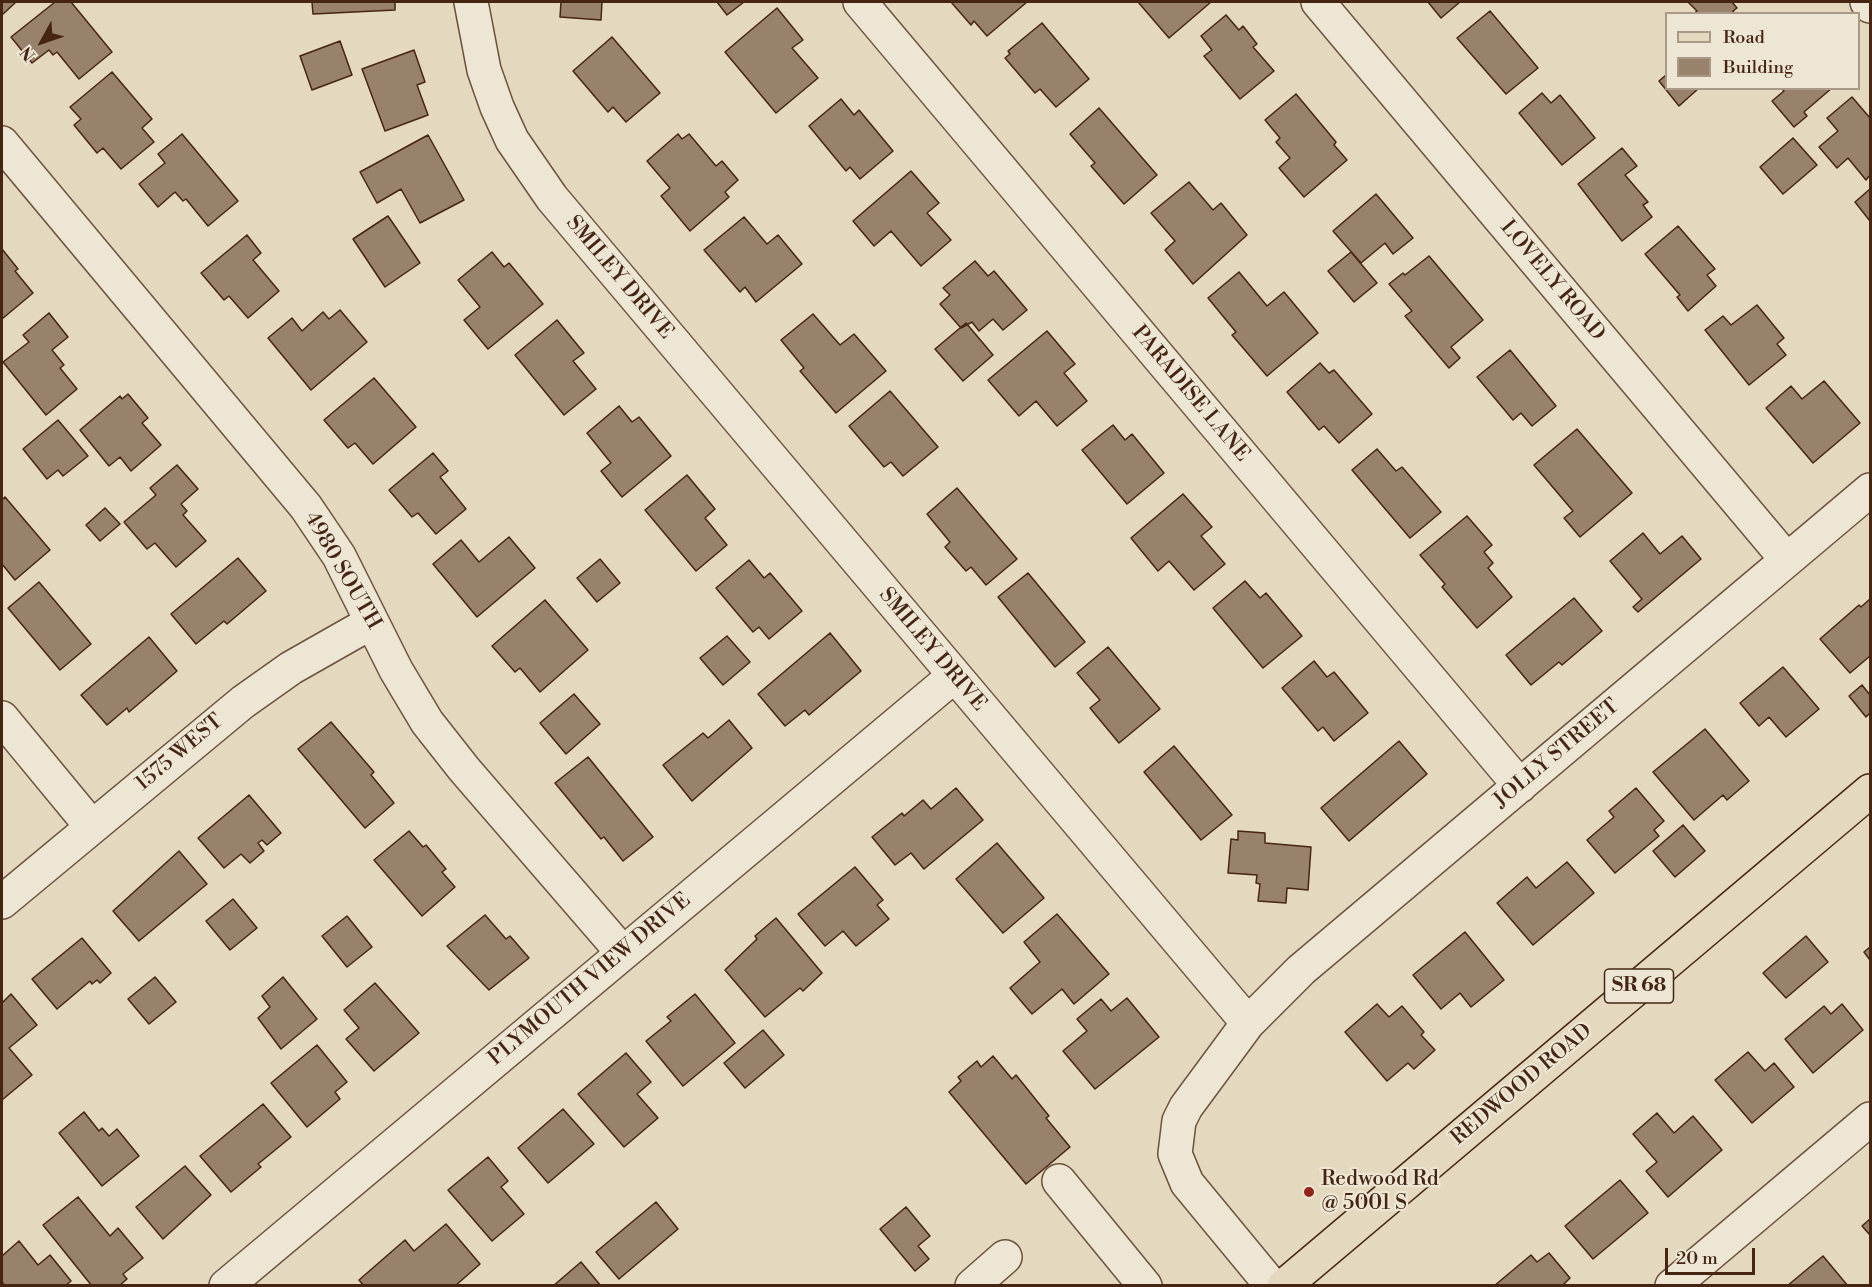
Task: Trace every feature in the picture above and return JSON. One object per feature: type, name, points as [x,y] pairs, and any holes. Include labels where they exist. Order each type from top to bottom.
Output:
[{"type":"main road","name":"REDWOOD ROAD","points":[[1284,1286],[1870,791]]},
{"type":"street","name":"SMILEY DRIVE","points":[[471,2],[482,60],[497,107],[531,170],[1248,1023]]},
{"type":"street","name":"PARADISE LANE","points":[[860,2],[1520,786]]},
{"type":"street","name":"LOVELY ROAD","points":[[1318,2],[1787,560]]},
{"type":"street","points":[[1867,2],[1870,6]]},
{"type":"street","name":"4980 SOUTH","points":[[2,143],[306,507],[339,556],[411,696],[445,746],[623,953]]},
{"type":"street","name":"JOLLY STREET","points":[[1248,1023],[1301,970],[1870,490]]},
{"type":"street","name":"1575 WEST","points":[[2,902],[243,702],[291,668],[372,622]]},
{"type":"street","name":"PLYMOUTH VIEW DRIVE","points":[[226,1286],[954,676]]},
{"type":"street","points":[[2,718],[92,826]]},
{"type":"street","points":[[1248,1023],[1186,1107],[1179,1121],[1175,1154],[1187,1183],[1272,1286]]},
{"type":"street","points":[[1672,1286],[1870,1119]]},
{"type":"street","points":[[1059,1181],[1145,1286]]},
{"type":"street","points":[[972,1286],[1005,1257]]},
{"type":"building","points":[[2,2],[16,2],[2,15]]},
{"type":"building","points":[[55,2],[71,2],[112,52],[79,79],[57,52],[53,55],[49,50],[32,63],[11,37]]},
{"type":"building","points":[[312,2],[395,2],[395,10],[313,14]]},
{"type":"building","points":[[561,2],[602,2],[601,20],[560,17]]},
{"type":"building","points":[[717,2],[744,2],[727,15]]},
{"type":"building","points":[[951,2],[1027,2],[987,36],[974,21],[971,25]]},
{"type":"building","points":[[1138,2],[1211,2],[1169,38]]},
{"type":"building","points":[[1428,2],[1460,2],[1441,18]]},
{"type":"building","points":[[1688,2],[1732,2],[1737,8],[1734,12],[1697,11]]},
{"type":"building","points":[[777,8],[803,40],[792,48],[818,78],[776,113],[725,52]]},
{"type":"building","points":[[1490,11],[1538,68],[1506,94],[1457,38]]},
{"type":"building","points":[[1226,15],[1239,30],[1243,26],[1257,44],[1253,47],[1274,71],[1240,99],[1204,56],[1212,50],[1201,36]]},
{"type":"building","points":[[1042,23],[1089,79],[1056,107],[1040,89],[1035,93],[1005,58],[1010,54],[1008,51]]},
{"type":"building","points":[[612,37],[660,93],[626,122],[613,107],[608,112],[573,71]]},
{"type":"building","points":[[340,41],[352,75],[312,90],[300,56]]},
{"type":"building","points":[[414,50],[425,82],[417,85],[428,115],[385,131],[362,69]]},
{"type":"building","points":[[112,72],[152,119],[142,128],[154,142],[121,169],[103,148],[97,153],[74,125],[81,119],[70,107]]},
{"type":"building","points":[[1665,76],[1665,88],[1659,81]]},
{"type":"building","points":[[1666,90],[1697,90],[1679,106]]},
{"type":"building","points":[[1830,90],[1804,112],[1807,116],[1794,127],[1772,101],[1784,91]]},
{"type":"building","points":[[1542,93],[1551,103],[1560,95],[1595,138],[1562,165],[1519,113]]},
{"type":"building","points":[[1296,94],[1336,142],[1334,145],[1347,160],[1304,197],[1279,168],[1290,158],[1276,142],[1280,138],[1265,120]]},
{"type":"building","points":[[1852,97],[1870,118],[1870,175],[1866,180],[1848,158],[1837,168],[1819,147],[1838,131],[1827,118]]},
{"type":"building","points":[[841,99],[854,115],[859,110],[893,151],[860,179],[850,167],[846,171],[809,126]]},
{"type":"building","points":[[1099,108],[1157,175],[1124,204],[1091,166],[1095,163],[1070,134]]},
{"type":"building","points":[[182,134],[238,201],[208,226],[186,199],[183,201],[175,192],[158,207],[139,184],[165,163],[158,154]]},
{"type":"building","points":[[678,134],[682,139],[689,134],[716,166],[722,161],[738,180],[725,192],[729,197],[690,231],[661,196],[670,188],[647,161]]},
{"type":"building","points":[[428,135],[464,200],[420,223],[401,189],[377,203],[360,172]]},
{"type":"building","points":[[1793,138],[1817,165],[1783,194],[1760,167]]},
{"type":"building","points":[[1622,148],[1637,166],[1625,175],[1648,202],[1643,205],[1652,217],[1622,241],[1578,184]]},
{"type":"building","points":[[911,171],[939,203],[927,213],[951,240],[921,266],[891,231],[874,246],[853,221]]},
{"type":"building","points":[[1189,182],[1213,210],[1221,203],[1247,235],[1193,284],[1165,250],[1175,241],[1151,213]]},
{"type":"building","points":[[1870,189],[1870,221],[1855,202]]},
{"type":"building","points":[[1376,194],[1413,238],[1393,254],[1385,243],[1361,263],[1333,231]]},
{"type":"building","points":[[388,216],[420,263],[385,287],[353,239]]},
{"type":"building","points":[[744,217],[767,244],[778,235],[802,264],[756,302],[745,287],[740,292],[704,250]]},
{"type":"building","points":[[1678,226],[1715,269],[1707,275],[1716,286],[1688,311],[1677,297],[1680,295],[1645,254]]},
{"type":"building","points":[[247,235],[261,253],[253,260],[279,291],[248,318],[229,296],[224,300],[201,273]]},
{"type":"building","points":[[2,249],[18,269],[15,271],[33,293],[2,319]]},
{"type":"building","points":[[492,252],[504,267],[509,263],[543,304],[488,349],[464,320],[480,307],[458,280]]},
{"type":"building","points":[[1351,252],[1377,283],[1354,302],[1328,271]]},
{"type":"building","points":[[1429,256],[1483,320],[1451,347],[1460,358],[1449,368],[1405,316],[1412,311],[1389,284],[1403,273],[1405,275]]},
{"type":"building","points":[[975,261],[988,276],[994,271],[1027,310],[1003,330],[993,319],[979,331],[972,322],[961,328],[940,304],[950,295],[943,288]]},
{"type":"building","points":[[1239,272],[1267,306],[1284,292],[1318,333],[1267,376],[1232,335],[1236,332],[1208,298]]},
{"type":"building","points":[[1757,305],[1784,338],[1777,344],[1786,355],[1749,385],[1705,330],[1723,316],[1731,325]]},
{"type":"building","points":[[340,310],[367,342],[311,390],[268,338],[292,318],[302,331],[323,312],[329,319]]},
{"type":"building","points":[[49,313],[68,337],[52,350],[64,365],[60,368],[77,389],[46,415],[3,362],[29,342],[23,335]]},
{"type":"building","points":[[813,314],[840,345],[854,334],[886,371],[836,413],[800,371],[804,368],[781,340]]},
{"type":"building","points":[[557,320],[584,353],[573,361],[596,389],[564,415],[515,355]]},
{"type":"building","points":[[966,323],[993,355],[963,381],[935,349]]},
{"type":"building","points":[[1047,331],[1075,364],[1064,373],[1087,401],[1057,426],[1036,401],[1019,416],[988,380]]},
{"type":"building","points":[[1510,350],[1556,406],[1532,426],[1521,413],[1513,420],[1477,377]]},
{"type":"building","points":[[1320,363],[1329,373],[1334,370],[1372,414],[1339,443],[1324,426],[1319,430],[1287,392]]},
{"type":"building","points":[[374,378],[416,427],[373,464],[355,443],[348,448],[324,420]]},
{"type":"building","points":[[1824,381],[1860,423],[1813,463],[1766,408],[1791,386],[1802,399]]},
{"type":"building","points":[[890,391],[938,447],[903,476],[891,462],[884,467],[849,426]]},
{"type":"building","points":[[128,394],[148,418],[142,423],[161,445],[131,471],[120,457],[109,466],[80,430],[120,396],[122,399]]},
{"type":"building","points":[[619,406],[632,422],[639,417],[671,456],[622,497],[601,471],[611,463],[587,433]]},
{"type":"building","points":[[58,420],[88,456],[63,476],[58,470],[47,479],[23,449]]},
{"type":"building","points":[[1113,425],[1125,440],[1132,434],[1164,473],[1127,504],[1082,450]]},
{"type":"building","points":[[1577,429],[1632,493],[1580,537],[1564,518],[1573,511],[1534,465]]},
{"type":"building","points":[[1377,449],[1396,471],[1402,467],[1441,512],[1410,538],[1352,470]]},
{"type":"building","points":[[433,453],[448,471],[440,477],[466,509],[436,534],[418,513],[412,517],[389,490]]},
{"type":"building","points":[[177,465],[198,489],[181,504],[187,511],[183,515],[206,541],[176,567],[155,543],[147,549],[124,522],[156,495],[150,488]]},
{"type":"building","points":[[687,475],[715,509],[705,518],[727,545],[696,571],[645,510]]},
{"type":"building","points":[[957,488],[1017,559],[986,585],[971,567],[966,571],[945,547],[950,542],[927,514]]},
{"type":"building","points":[[1183,494],[1212,527],[1201,536],[1225,564],[1194,590],[1169,561],[1158,571],[1131,538]]},
{"type":"building","points":[[5,497],[50,550],[15,580],[2,564],[2,500]]},
{"type":"building","points":[[105,508],[120,524],[100,541],[86,525]]},
{"type":"building","points":[[1467,516],[1492,545],[1484,552],[1493,563],[1488,568],[1512,597],[1477,628],[1442,587],[1445,584],[1420,555]]},
{"type":"building","points":[[1643,533],[1660,554],[1682,536],[1701,559],[1638,612],[1633,607],[1642,599],[1610,561]]},
{"type":"building","points":[[509,537],[535,568],[477,617],[433,564],[461,540],[479,562]]},
{"type":"building","points":[[238,558],[266,591],[227,624],[224,621],[196,644],[171,614]]},
{"type":"building","points":[[600,559],[620,583],[597,602],[577,578]]},
{"type":"building","points":[[749,560],[764,578],[770,573],[802,611],[769,639],[759,627],[753,632],[716,588]]},
{"type":"building","points":[[1028,573],[1085,642],[1055,667],[998,597]]},
{"type":"building","points":[[1245,581],[1260,598],[1266,593],[1302,636],[1263,668],[1213,608]]},
{"type":"building","points":[[39,582],[91,644],[60,670],[8,608]]},
{"type":"building","points":[[1574,598],[1602,631],[1562,665],[1559,662],[1531,685],[1506,655]]},
{"type":"building","points":[[1870,599],[1870,656],[1850,673],[1820,639],[1859,605],[1861,607]]},
{"type":"building","points":[[545,600],[588,650],[540,692],[520,668],[515,672],[492,646]]},
{"type":"building","points":[[830,633],[861,671],[809,715],[805,710],[785,726],[758,694]]},
{"type":"building","points":[[727,636],[750,662],[723,685],[700,658]]},
{"type":"building","points":[[149,637],[177,671],[129,712],[127,708],[107,725],[81,695]]},
{"type":"building","points":[[1108,647],[1160,709],[1119,743],[1090,708],[1100,700],[1077,673]]},
{"type":"building","points":[[1314,661],[1327,677],[1334,672],[1368,713],[1334,741],[1323,727],[1318,731],[1282,688]]},
{"type":"building","points":[[1783,667],[1819,709],[1786,737],[1769,717],[1759,726],[1740,703]]},
{"type":"building","points":[[1862,685],[1870,695],[1870,713],[1866,717],[1849,696]]},
{"type":"building","points":[[574,694],[600,724],[566,754],[540,723]]},
{"type":"building","points":[[729,720],[752,748],[692,801],[663,765],[703,733],[708,738]]},
{"type":"building","points":[[331,722],[374,772],[371,775],[394,803],[365,828],[298,749]]},
{"type":"building","points":[[1705,729],[1749,781],[1727,800],[1723,795],[1694,820],[1653,772]]},
{"type":"building","points":[[1399,741],[1427,774],[1349,841],[1321,808]]},
{"type":"building","points":[[1174,746],[1232,815],[1201,840],[1144,772]]},
{"type":"building","points":[[588,757],[653,837],[623,861],[604,837],[601,839],[555,783]]},
{"type":"building","points":[[956,788],[983,820],[924,869],[911,853],[895,865],[872,837],[902,813],[904,816],[923,800],[931,809]]},
{"type":"building","points":[[1636,788],[1664,821],[1654,830],[1659,836],[1615,873],[1587,840],[1614,817],[1609,811]]},
{"type":"building","points":[[249,795],[281,833],[267,845],[262,840],[258,843],[264,851],[250,863],[241,854],[224,868],[198,838]]},
{"type":"building","points":[[1683,825],[1705,851],[1675,877],[1653,851]]},
{"type":"building","points":[[409,831],[423,847],[426,845],[446,869],[442,872],[455,887],[422,916],[374,860]]},
{"type":"building","points":[[1238,831],[1265,833],[1265,843],[1311,847],[1308,890],[1287,888],[1286,903],[1258,901],[1260,884],[1256,883],[1257,875],[1228,873],[1231,839],[1238,840]]},
{"type":"building","points":[[997,843],[1044,898],[1003,933],[956,879]]},
{"type":"building","points":[[179,851],[207,884],[139,941],[113,911]]},
{"type":"building","points":[[1567,862],[1594,893],[1533,945],[1497,903],[1527,877],[1536,888]]},
{"type":"building","points":[[855,867],[883,900],[877,905],[889,919],[856,946],[843,931],[825,946],[798,914]]},
{"type":"building","points":[[233,899],[257,928],[230,950],[206,921]]},
{"type":"building","points":[[1057,914],[1109,974],[1074,1004],[1062,989],[1032,1014],[1010,988],[1040,962],[1024,942]]},
{"type":"building","points":[[485,915],[506,939],[510,936],[529,958],[489,990],[447,946]]},
{"type":"building","points":[[347,916],[372,947],[347,967],[322,936]]},
{"type":"building","points":[[776,918],[822,973],[803,991],[800,988],[765,1017],[725,970],[757,939],[755,936]]},
{"type":"building","points":[[1465,932],[1504,980],[1471,1007],[1460,993],[1441,1009],[1413,975]]},
{"type":"building","points":[[1806,936],[1828,962],[1786,998],[1763,973]]},
{"type":"building","points":[[82,938],[111,973],[100,983],[97,980],[92,984],[90,981],[57,1009],[32,979]]},
{"type":"building","points":[[1870,947],[1870,960],[1864,952]]},
{"type":"building","points":[[155,977],[176,1002],[149,1024],[128,999]]},
{"type":"building","points":[[283,977],[317,1019],[281,1049],[258,1018],[270,1007],[262,996]]},
{"type":"building","points":[[375,983],[419,1033],[374,1071],[346,1039],[359,1028],[344,1010]]},
{"type":"building","points":[[11,994],[37,1025],[9,1048],[32,1075],[2,1100],[2,1003]]},
{"type":"building","points":[[695,994],[735,1043],[683,1086],[646,1041],[671,1021],[667,1017]]},
{"type":"building","points":[[1127,998],[1159,1037],[1095,1089],[1063,1051],[1087,1031],[1077,1019],[1101,999],[1111,1011]]},
{"type":"building","points":[[1377,1004],[1389,1017],[1402,1006],[1424,1032],[1421,1035],[1435,1050],[1414,1069],[1408,1063],[1387,1081],[1345,1032]]},
{"type":"building","points":[[1842,1004],[1863,1030],[1813,1073],[1785,1039],[1824,1006],[1831,1014]]},
{"type":"building","points":[[763,1030],[784,1055],[745,1088],[724,1063]]},
{"type":"building","points":[[317,1045],[347,1082],[335,1092],[340,1099],[307,1127],[271,1083]]},
{"type":"building","points":[[1748,1052],[1765,1071],[1774,1063],[1794,1087],[1752,1123],[1715,1080]]},
{"type":"building","points":[[626,1053],[651,1082],[637,1094],[658,1118],[624,1147],[578,1094]]},
{"type":"building","points":[[993,1056],[1012,1079],[1016,1075],[1049,1116],[1046,1118],[1070,1147],[1026,1184],[949,1092],[961,1081],[958,1077],[977,1061],[981,1067]]},
{"type":"building","points":[[263,1104],[291,1137],[258,1164],[261,1167],[231,1192],[200,1156]]},
{"type":"building","points":[[563,1109],[594,1144],[548,1183],[518,1148]]},
{"type":"building","points":[[84,1112],[99,1131],[102,1128],[109,1136],[117,1129],[139,1156],[102,1186],[59,1133]]},
{"type":"building","points":[[1657,1113],[1674,1133],[1693,1116],[1722,1150],[1668,1197],[1646,1171],[1657,1162],[1633,1134]]},
{"type":"building","points":[[488,1157],[508,1181],[501,1187],[524,1214],[492,1241],[448,1190]]},
{"type":"building","points":[[185,1166],[211,1195],[163,1239],[136,1207]]},
{"type":"building","points":[[1620,1180],[1648,1213],[1593,1259],[1565,1226]]},
{"type":"building","points":[[78,1197],[110,1236],[118,1228],[143,1258],[123,1274],[127,1279],[119,1286],[92,1286],[43,1225]]},
{"type":"building","points":[[656,1202],[678,1229],[619,1279],[596,1252]]},
{"type":"building","points":[[906,1207],[930,1236],[918,1246],[929,1259],[915,1271],[880,1229]]},
{"type":"building","points":[[1870,1219],[1870,1235],[1862,1226]]},
{"type":"building","points":[[446,1224],[480,1264],[455,1286],[364,1286],[359,1280],[405,1240],[414,1251]]},
{"type":"building","points":[[19,1241],[38,1265],[50,1255],[71,1281],[65,1286],[5,1286],[2,1282],[2,1256]]},
{"type":"building","points":[[1549,1253],[1570,1278],[1562,1286],[1494,1286],[1531,1255],[1537,1262]]},
{"type":"building","points":[[1823,1256],[1848,1286],[1787,1286]]},
{"type":"building","points":[[581,1262],[601,1286],[553,1286]]},
{"type":"place","name":"Redwood Rd @ 5001 S","points":[[1309,1192]]}]
